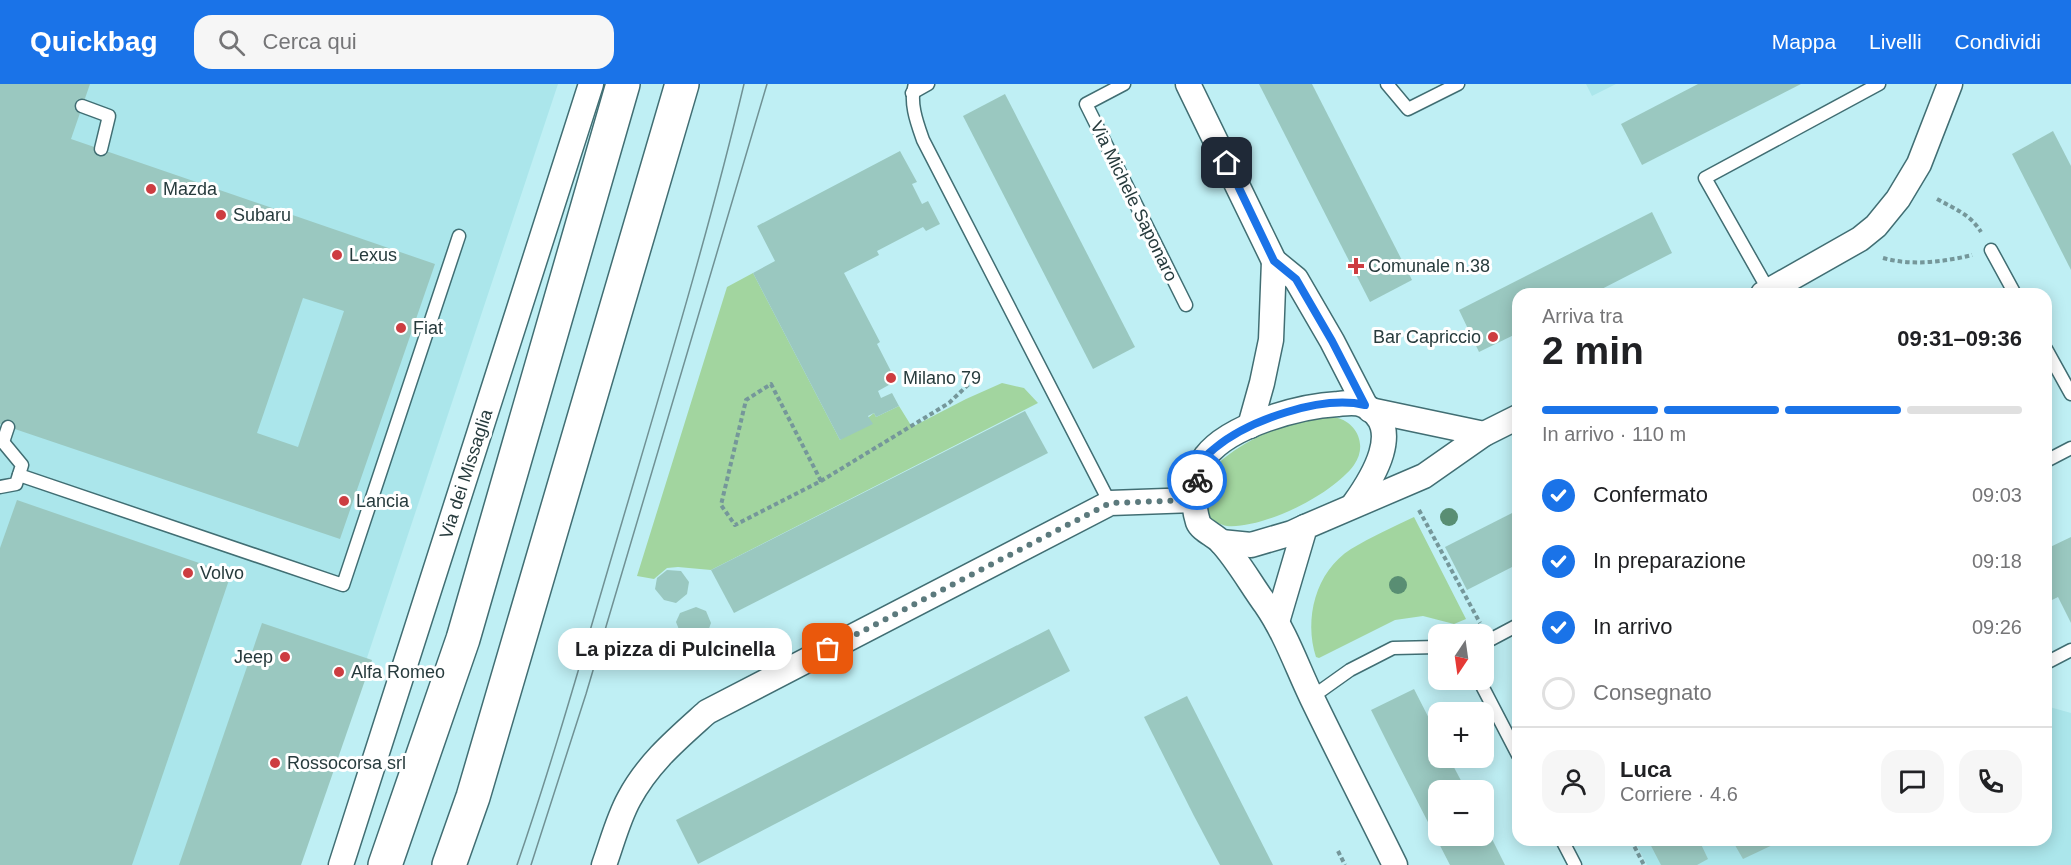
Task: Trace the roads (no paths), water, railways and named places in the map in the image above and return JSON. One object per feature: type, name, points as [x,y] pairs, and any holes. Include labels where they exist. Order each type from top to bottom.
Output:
[{"type":"main road","points":[[385,865],[463,639],[623,84]]},
{"type":"main road","points":[[449,865],[473,797],[682,84]]},
{"type":"street","name":"Via dei Missaglia","points":[[341,865],[591,84]]},
{"type":"street","points":[[1188,84],[1274,261],[1296,279],[1367,408],[1379,418],[1385,443],[1365,490],[1354,504]]},
{"type":"street","points":[[1773,288],[1860,239],[1876,225],[1898,199],[1919,164],[1950,84]]},
{"type":"street","points":[[1250,426],[1271,340],[1274,261]]},
{"type":"street","points":[[1395,865],[1277,622],[1221,542],[1199,524],[1194,500],[1196,482],[1205,457],[1228,437],[1292,410],[1354,403],[1367,408],[1484,434]]},
{"type":"street","points":[[1221,542],[1251,545],[1292,533],[1354,504],[1424,476],[1484,434],[1512,420]]},
{"type":"street","points":[[604,865],[627,803],[644,774],[662,752],[707,712],[1110,503],[1194,500]]},
{"type":"street","points":[[1277,622],[1305,526]]},
{"type":"lane","points":[[928,84],[913,88],[916,118],[923,140],[1110,503]]},
{"type":"lane","name":"Via Michele Saponaro","points":[[1124,84],[1086,104],[1186,305]]},
{"type":"lane","points":[[1387,84],[1408,109],[1458,84]]},
{"type":"lane","points":[[1764,288],[1705,178],[1879,84]]},
{"type":"lane","points":[[82,106],[109,116],[101,149]]},
{"type":"lane","points":[[19,475],[343,585],[459,236]]},
{"type":"lane","points":[[1991,250],[2012,288]]},
{"type":"lane","points":[[2052,360],[2071,394]]},
{"type":"lane","points":[[0,487],[16,484],[22,465],[2,443],[8,427]]},
{"type":"lane","points":[[2052,458],[2071,448]]},
{"type":"lane","points":[[1494,638],[1512,629]]},
{"type":"lane","points":[[1312,697],[1350,670],[1393,648],[1428,647]]},
{"type":"lane","points":[[2052,660],[2071,650]]},
{"type":"lane","points":[[1484,690],[1512,743]]},
{"type":"lane","points":[[1565,846],[1575,865]]},
{"type":"tram line","points":[[517,865],[558,737],[670,358],[744,84]]},
{"type":"tram line","points":[[531,865],[586,694],[767,84]]},
{"type":"place","name":"Mazda","points":[[151,189]]},
{"type":"place","name":"Subaru","points":[[221,215]]},
{"type":"place","name":"Lexus","points":[[337,255]]},
{"type":"place","name":"Comunale n.38","points":[[1356,266]]},
{"type":"place","name":"Fiat","points":[[401,328]]},
{"type":"place","name":"Bar Capriccio","points":[[1493,337]]},
{"type":"place","name":"Milano 79","points":[[891,378]]},
{"type":"place","name":"Lancia","points":[[344,501]]},
{"type":"place","name":"Volvo","points":[[188,573]]},
{"type":"place","name":"La pizza di Pulcinella","points":[[828,649]]},
{"type":"place","name":"Jeep","points":[[285,657]]},
{"type":"place","name":"Alfa Romeo","points":[[339,672]]},
{"type":"place","name":"Rossocorsa srl","points":[[275,763]]}]
